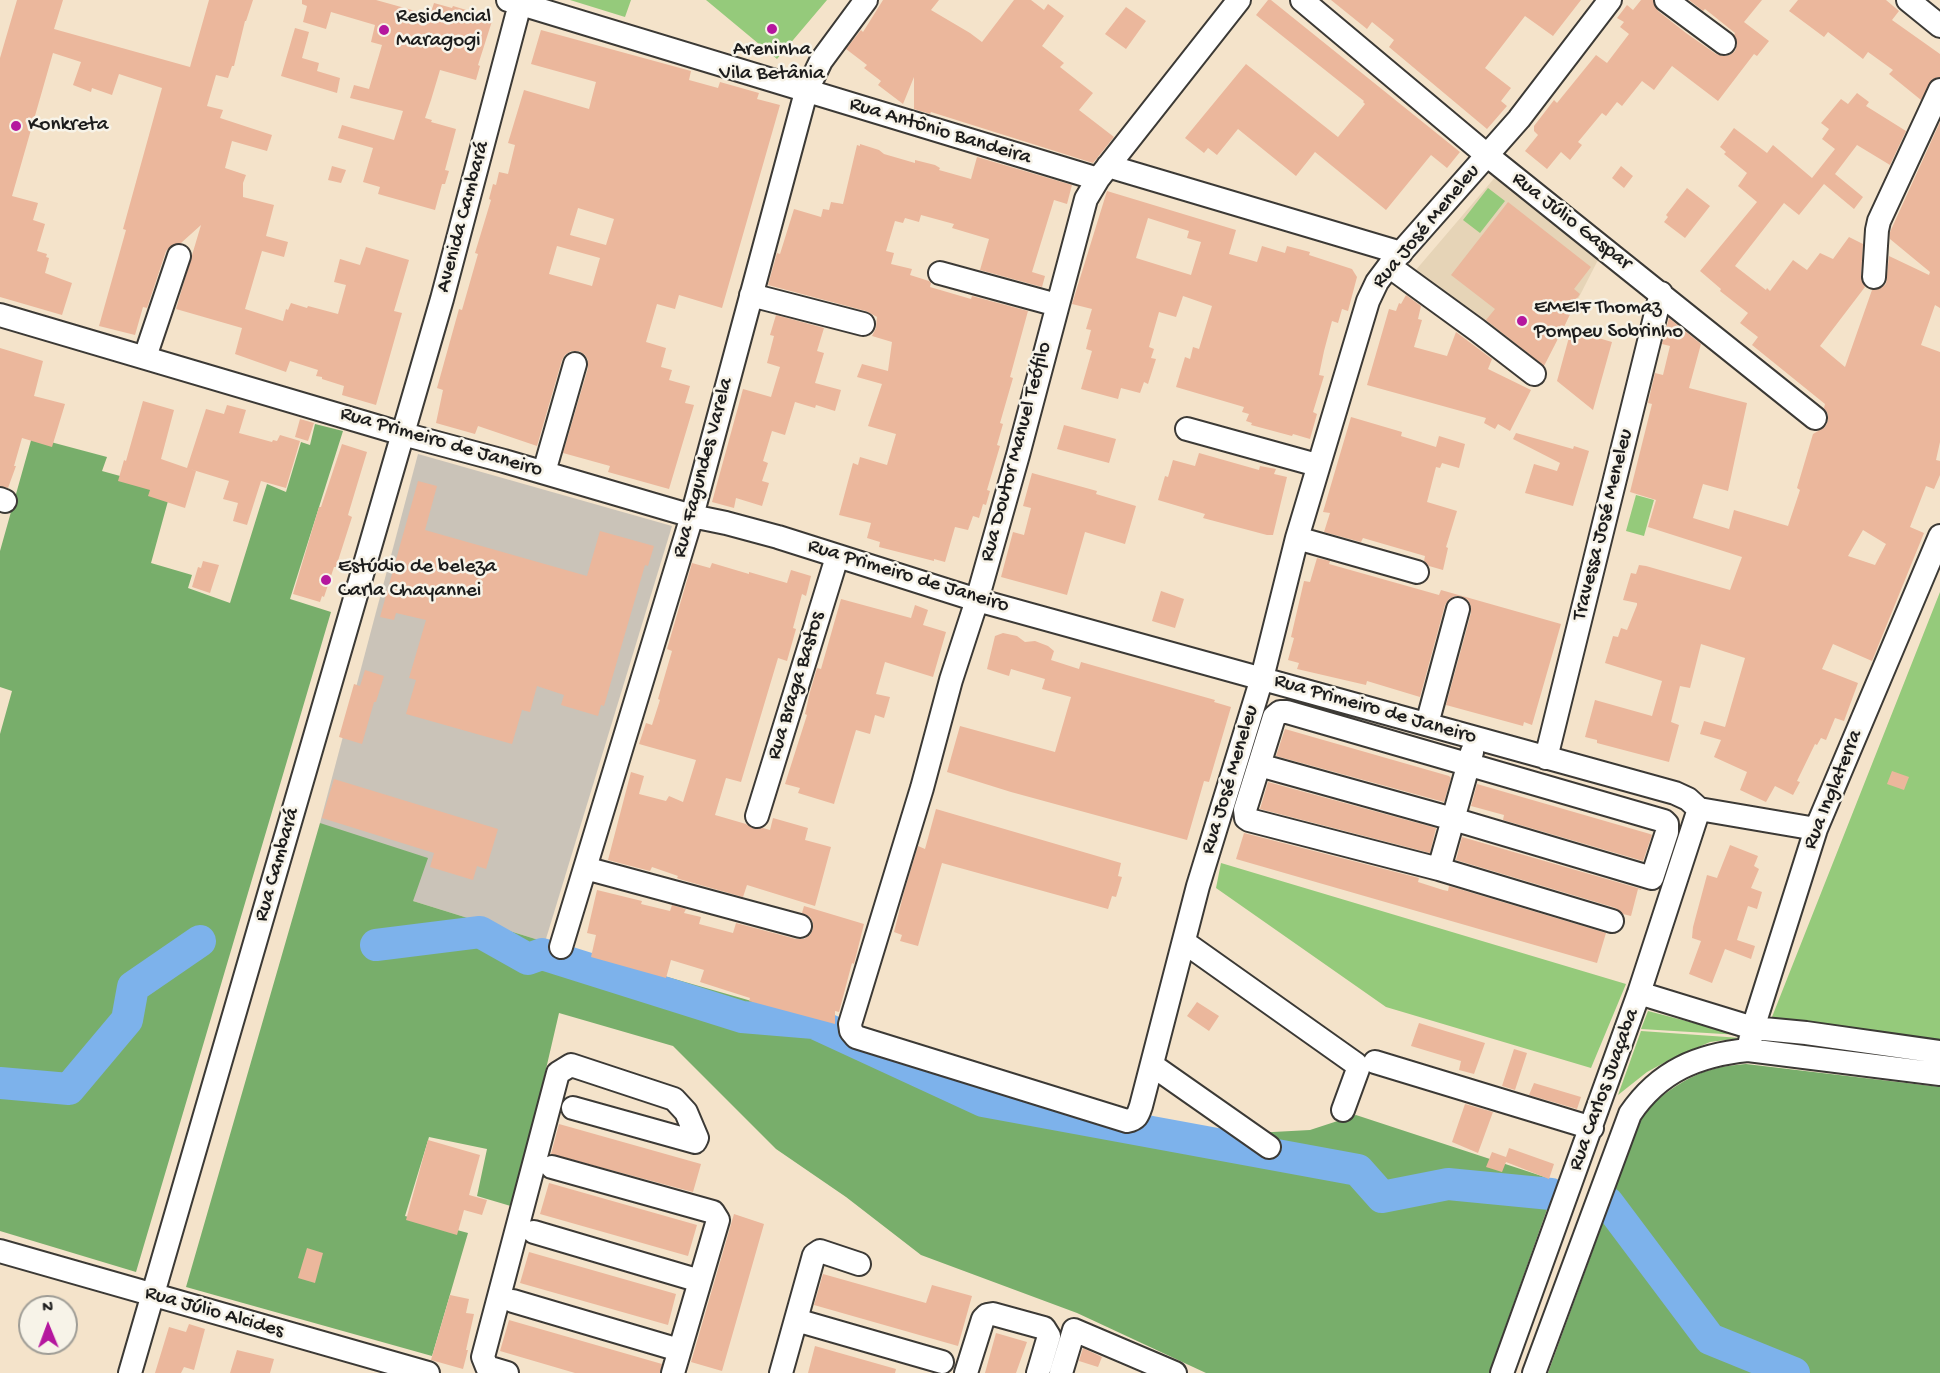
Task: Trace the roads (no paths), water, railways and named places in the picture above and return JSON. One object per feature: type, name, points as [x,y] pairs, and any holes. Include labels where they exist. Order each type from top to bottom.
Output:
[{"type":"street","name":"Rua Fagundes Varela","points":[[561,947],[692,516],[806,92],[821,61],[866,0]]},
{"type":"street","name":"Rua Doutor Manuel Teófilo","points":[[852,1014],[977,600],[1086,199],[1103,172],[1239,0]]},
{"type":"street","name":"Rua Júlio Gaspar","points":[[1302,0],[1488,156],[1815,418]]},
{"type":"street","name":"Rua José Meneleu","points":[[852,1014],[849,1024],[850,1031],[856,1037],[1127,1121],[1134,1120],[1138,1116],[1198,886],[1262,678],[1296,538],[1368,301],[1377,282],[1519,119],[1610,0]]},
{"type":"street","points":[[1666,0],[1724,43]]},
{"type":"street","points":[[1908,0],[1940,26]]},
{"type":"street","name":"Rua Antônio Bandeira","points":[[516,2],[806,92],[1103,172],[1395,260],[1477,330],[1534,374]]},
{"type":"street","name":"Avenida Cambará","points":[[403,434],[442,299],[516,2]]},
{"type":"street","points":[[1874,277],[1876,241],[1880,221],[1940,90]]},
{"type":"street","points":[[145,357],[179,256]]},
{"type":"street","points":[[940,273],[1057,305]]},
{"type":"street","name":"Travessa José Meneleu","points":[[1546,758],[1661,293]]},
{"type":"street","points":[[751,295],[863,324]]},
{"type":"street","name":"Rua Primeiro de Janeiro","points":[[0,315],[403,434],[544,472],[692,516],[767,534],[977,600],[1675,793],[1688,799],[1699,809],[1816,829]]},
{"type":"street","points":[[544,472],[574,364]]},
{"type":"street","points":[[1187,429],[1317,465]]},
{"type":"street","name":"Rua Cambará","points":[[130,1373],[403,434]]},
{"type":"street","name":"Rua Inglaterra","points":[[1748,1050],[1816,829],[1940,536]]},
{"type":"street","points":[[1296,538],[1417,572]]},
{"type":"street","name":"Rua Braga Bastos","points":[[757,816],[837,557]]},
{"type":"street","points":[[1427,724],[1458,609]]},
{"type":"street","points":[[1259,765],[1652,878],[1667,832],[1664,821],[1287,712],[1280,712],[1274,717],[1259,765],[1245,810],[1246,818],[1439,869],[1612,921]]},
{"type":"street","points":[[1439,869],[1476,738]]},
{"type":"street","points":[[1639,993],[1699,809]]},
{"type":"street","points":[[585,868],[800,926]]},
{"type":"street","points":[[1184,942],[1356,1064],[1357,1073],[1343,1110]]},
{"type":"street","name":"Rua Carlos Juaçaba","points":[[1502,1373],[1639,993],[1753,1028],[1940,1053]]},
{"type":"street","name":"Rua Carlos Juaçaba","points":[[1534,1373],[1630,1114],[1640,1098],[1657,1083],[1699,1059],[1723,1052],[1748,1050],[1940,1074]]},
{"type":"street","points":[[1374,1062],[1592,1128]]},
{"type":"street","points":[[507,1373],[487,1366],[483,1357],[558,1073],[571,1065],[674,1099],[686,1112],[697,1138],[695,1142],[573,1108]]},
{"type":"street","points":[[1152,1065],[1269,1147]]},
{"type":"street","points":[[552,1167],[715,1214],[718,1220],[673,1373]]},
{"type":"street","points":[[534,1232],[700,1281]]},
{"type":"street","name":"Rua Júlio Alcides","points":[[0,1251],[428,1373]]},
{"type":"street","points":[[781,1373],[814,1255],[820,1251],[859,1264]]},
{"type":"street","points":[[513,1301],[679,1350]]},
{"type":"street","points":[[966,1373],[983,1319],[993,1314],[1044,1328],[1048,1332],[1049,1336],[1038,1373]]},
{"type":"street","points":[[796,1320],[942,1362]]},
{"type":"street","points":[[1061,1373],[1074,1330],[1176,1373]]},
{"type":"waterway","points":[[376,945],[480,932],[528,959],[542,954],[742,1017],[814,1023],[983,1101],[1358,1170],[1382,1197],[1448,1184],[1551,1194]]},
{"type":"waterway","points":[[0,1083],[69,1089],[127,1020],[133,987],[200,941]]},
{"type":"waterway","points":[[1608,1203],[1710,1339],[1794,1373]]},
{"type":"place","name":"Areninha Vila Betânia","points":[[772,29]]},
{"type":"place","name":"Residencial Maragogi","points":[[384,30]]},
{"type":"place","name":"Konkreta","points":[[16,126]]},
{"type":"place","name":"EMEIF Thomaz Pompeu Sobrinho","points":[[1522,321]]},
{"type":"place","name":"Estúdio de beleza Carla Chayannei","points":[[326,580]]}]
